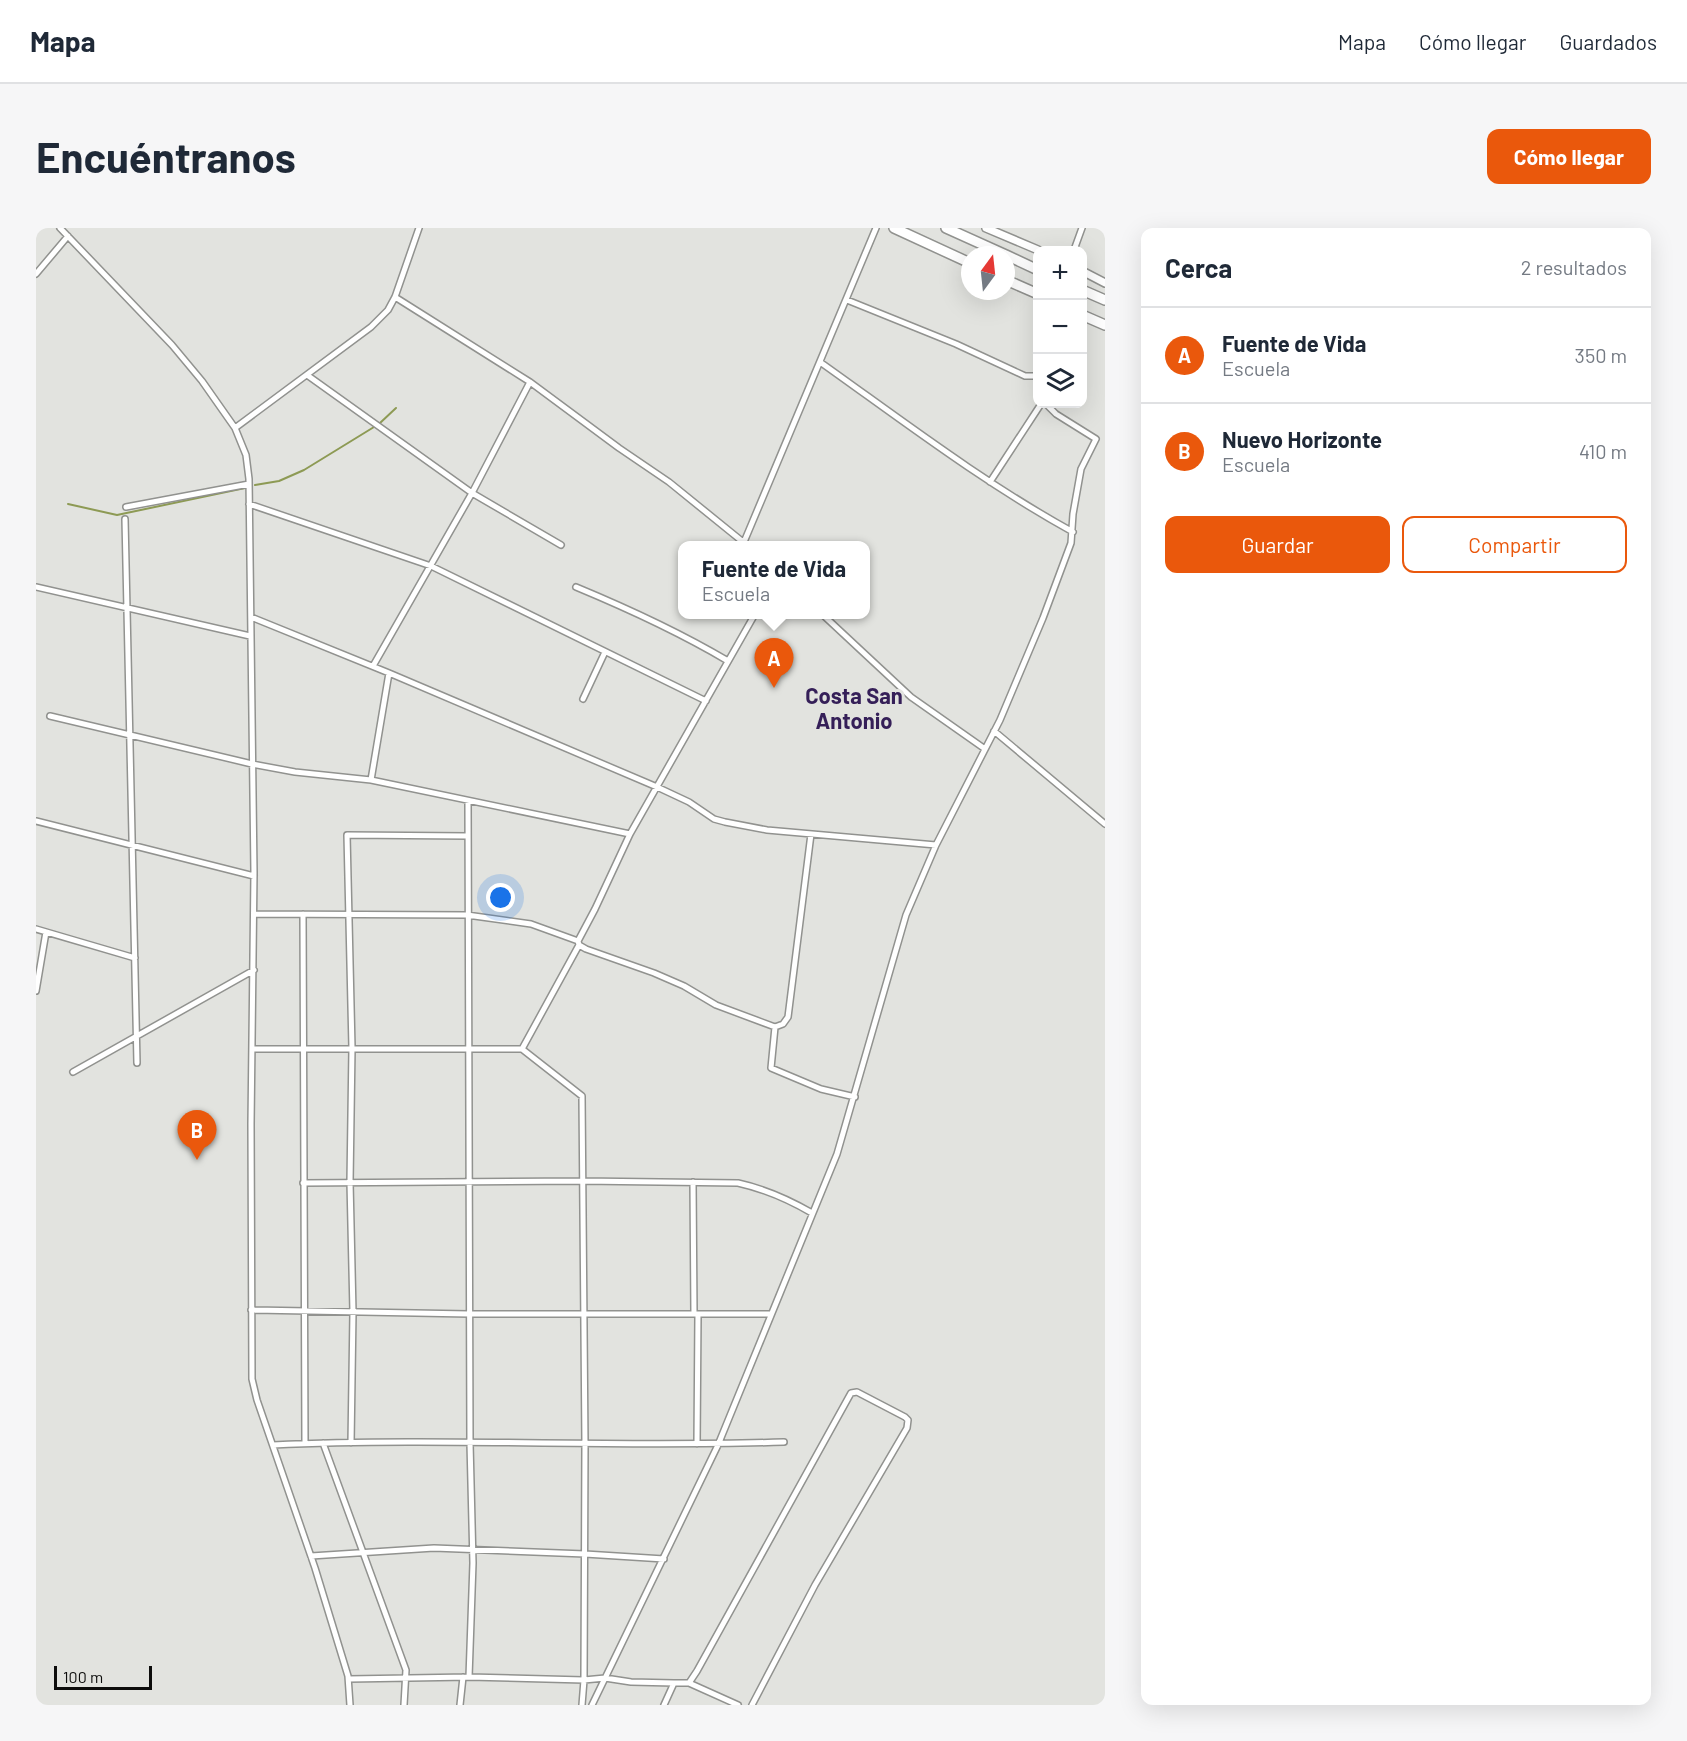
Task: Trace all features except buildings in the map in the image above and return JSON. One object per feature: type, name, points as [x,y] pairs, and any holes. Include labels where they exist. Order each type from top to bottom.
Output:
[{"type":"highway","points":[[894,228],[961,259]]},
{"type":"highway","points":[[946,228],[986,246]]},
{"type":"highway","points":[[1015,259],[1033,268]]},
{"type":"highway","points":[[1015,284],[1033,292]]},
{"type":"highway","points":[[1087,292],[1105,300]]},
{"type":"highway","points":[[1087,317],[1105,325]]},
{"type":"street","points":[[60,228],[172,345],[202,381],[236,428],[246,455],[249,484],[254,876],[252,1379],[349,1679],[350,1705]]},
{"type":"street","points":[[236,428],[371,327],[388,310],[395,297],[419,228]]},
{"type":"street","points":[[747,541],[876,228]]},
{"type":"street","points":[[986,228],[1033,248]]},
{"type":"street","points":[[1075,246],[1082,228]]},
{"type":"street","points":[[36,274],[68,236]]},
{"type":"street","points":[[1087,273],[1105,283]]},
{"type":"street","points":[[395,297],[530,382],[669,482],[742,541]]},
{"type":"street","points":[[847,300],[956,344],[1025,376],[1033,375]]},
{"type":"street","points":[[820,362],[990,482],[1041,515],[1073,532]]},
{"type":"street","points":[[307,375],[472,493],[561,545]]},
{"type":"street","points":[[374,666],[472,493],[530,382]]},
{"type":"street","points":[[990,482],[1038,408]]},
{"type":"street","points":[[592,1705],[664,1559],[717,1444],[837,1154],[906,915],[936,845],[994,731],[1043,618],[1071,543],[1073,514],[1081,469],[1096,439],[1050,408]]},
{"type":"street","points":[[126,507],[249,484]]},
{"type":"street","points":[[249,504],[431,566],[706,700]]},
{"type":"street","points":[[125,519],[137,1063]]},
{"type":"street","points":[[36,587],[250,636]]},
{"type":"street","points":[[576,587],[641,614],[728,661]]},
{"type":"street","points":[[251,618],[374,666],[657,787],[688,802],[714,819],[767,830],[936,845]]},
{"type":"street","points":[[522,1049],[579,943],[630,834],[753,619]]},
{"type":"street","points":[[826,619],[911,697],[985,749]]},
{"type":"street","points":[[583,699],[605,651]]},
{"type":"street","points":[[371,780],[389,673]]},
{"type":"street","points":[[50,716],[252,764],[295,772],[371,780],[630,834]]},
{"type":"street","points":[[994,731],[1105,824]]},
{"type":"street","points":[[460,1705],[466,1677],[472,1620],[468,801]]},
{"type":"street","points":[[36,821],[254,876]]},
{"type":"street","points":[[254,914],[467,915],[531,924],[654,973],[684,986],[716,1005],[775,1027],[783,1024],[788,1017],[811,834]]},
{"type":"street","points":[[351,1443],[352,1048],[347,835],[468,836]]},
{"type":"street","points":[[303,914],[305,1443]]},
{"type":"street","points":[[36,929],[135,958]]},
{"type":"street","points":[[36,991],[46,932]]},
{"type":"street","points":[[72,1072],[254,970]]},
{"type":"street","points":[[775,1027],[771,1068],[821,1089],[855,1097]]},
{"type":"street","points":[[252,1049],[522,1049],[582,1096],[585,1444],[582,1705]]},
{"type":"street","points":[[303,1183],[582,1181],[738,1183],[784,1197],[812,1214]]},
{"type":"street","points":[[693,1182],[697,1444]]},
{"type":"street","points":[[251,1310],[469,1314],[771,1314]]},
{"type":"street","points":[[689,1683],[851,1393],[857,1392],[905,1417],[908,1420],[907,1428],[815,1585],[752,1705]]},
{"type":"street","points":[[273,1445],[305,1443],[717,1444],[784,1442]]},
{"type":"street","points":[[324,1443],[407,1677],[404,1705]]},
{"type":"street","points":[[311,1556],[434,1548],[664,1559]]},
{"type":"street","points":[[349,1679],[466,1677],[584,1680],[605,1678],[631,1682],[689,1683],[738,1705]]},
{"type":"street","points":[[664,1705],[674,1683]]},
{"type":"waterway","points":[[380,423],[396,408]]},
{"type":"waterway","points":[[255,485],[279,481],[304,470],[374,427]]},
{"type":"waterway","points":[[68,504],[117,515],[245,488]]},
{"type":"place","name":"Fuente de Vida","points":[[774,688]]},
{"type":"place","name":"Nuevo Horizonte","points":[[197,1160]]},
{"type":"district","name":"Costa San Antonio","points":[[854,708]]}]
